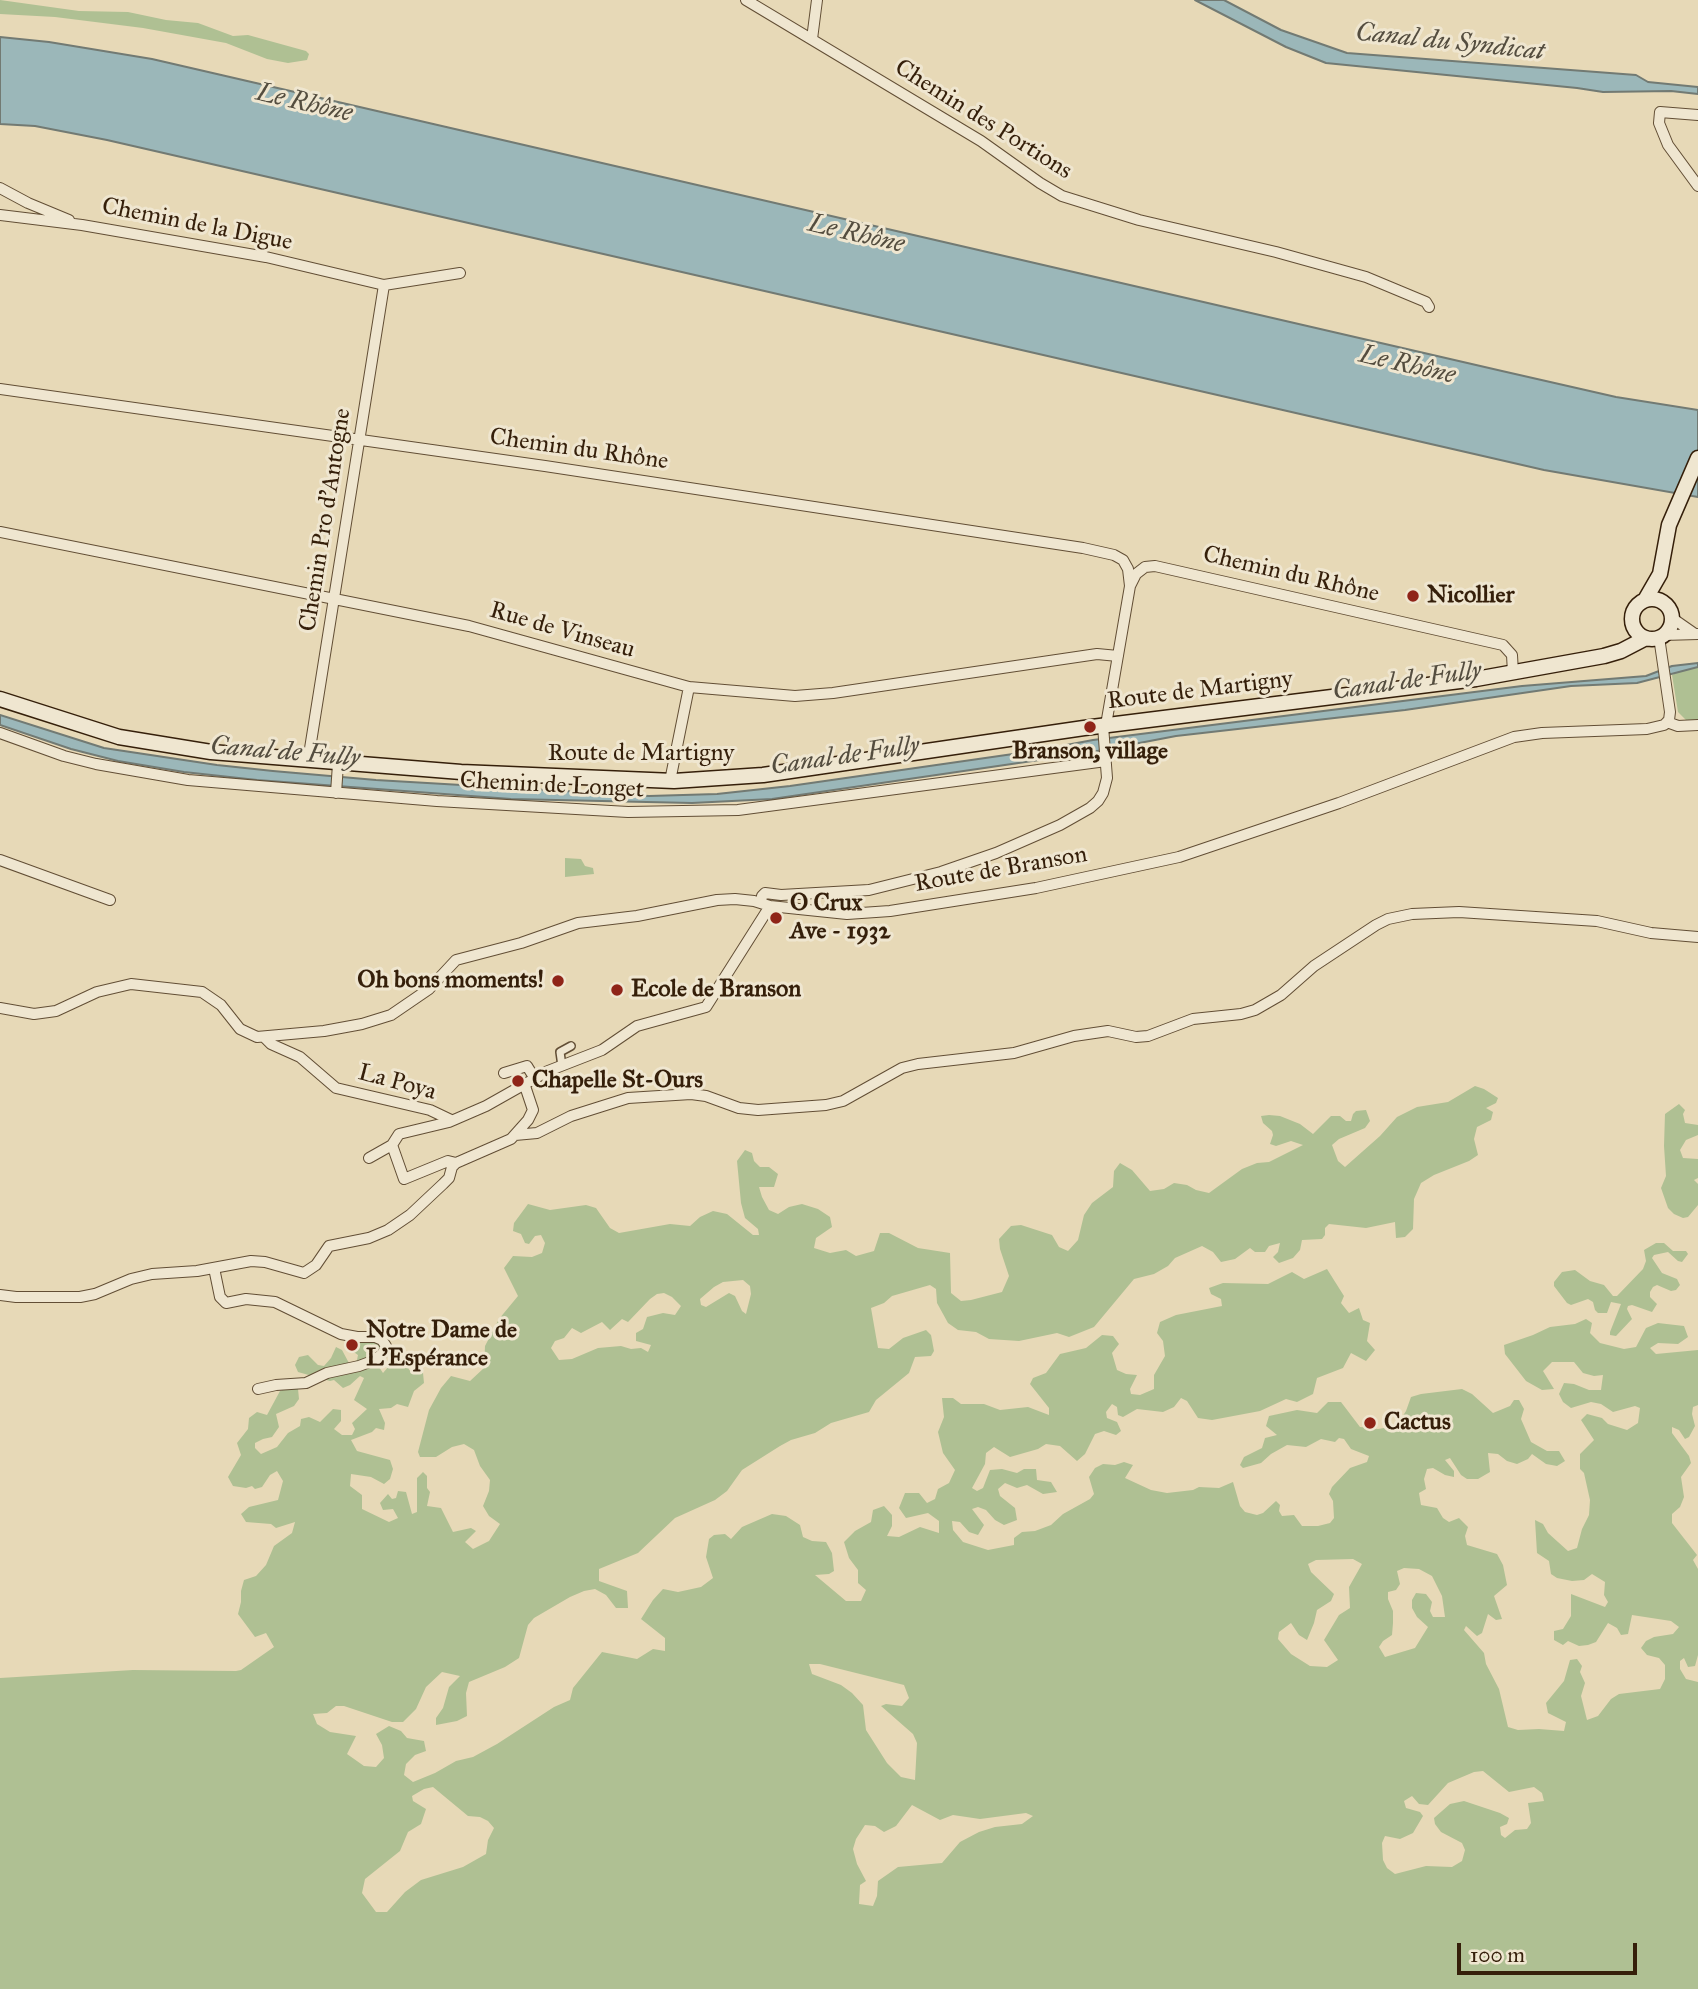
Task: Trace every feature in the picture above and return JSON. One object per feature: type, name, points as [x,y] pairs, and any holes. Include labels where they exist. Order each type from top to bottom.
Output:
[{"type":"main road","points":[[1665,604],[1660,574],[1669,525],[1698,458]]},
{"type":"main road","points":[[1616,652],[1632,621],[1635,608],[1645,600],[1660,574]]},
{"type":"main road","points":[[1632,621],[1637,631],[1656,637],[1670,628],[1672,618],[1665,604],[1656,599],[1645,600]]},
{"type":"main road","name":"Route de Martigny","points":[[0,699],[96,731],[139,741],[211,752],[338,764],[508,775],[670,781],[763,775],[1428,686],[1513,673],[1616,652],[1656,637]]},
{"type":"street","name":"Chemin des Portions","points":[[746,0],[981,141],[1062,196],[1113,214],[1331,267],[1386,284],[1426,302],[1429,307]]},
{"type":"street","points":[[812,39],[817,0]]},
{"type":"street","points":[[1698,115],[1660,112],[1659,123],[1668,145],[1698,186]]},
{"type":"street","points":[[0,188],[28,203],[82,225]]},
{"type":"street","name":"Chemin de la Digue","points":[[0,215],[82,225],[266,257],[384,285]]},
{"type":"street","points":[[384,285],[460,273]]},
{"type":"street","name":"Chemin Pro d'Antogne","points":[[307,761],[384,285]]},
{"type":"street","name":"Chemin du Rhône","points":[[0,389],[558,468],[1083,548],[1114,555],[1123,560],[1128,569],[1129,586]]},
{"type":"street","name":"Rue de Vinseau","points":[[0,532],[469,626],[688,687],[795,696],[834,693],[1097,654],[1118,656]]},
{"type":"street","name":"Chemin du Rhône","points":[[1129,586],[1140,570],[1162,566],[1503,645],[1512,655],[1513,673]]},
{"type":"street","points":[[369,1158],[392,1145],[399,1134],[452,1120],[486,1107],[535,1079],[602,1050],[637,1026],[706,1007],[765,904],[762,896],[765,893],[781,895],[869,890],[941,872],[996,853],[1060,825],[1098,801],[1107,778],[1104,728],[1129,586]]},
{"type":"street","points":[[1672,618],[1697,634]]},
{"type":"street","points":[[1667,722],[1670,712],[1668,692],[1662,653],[1656,637],[1697,634]]},
{"type":"street","points":[[670,781],[688,687]]},
{"type":"street","name":"Route de Branson","points":[[264,1037],[324,1031],[391,1015],[418,998],[456,960],[521,943],[578,923],[650,914],[717,900],[745,900],[847,914],[879,913],[1036,888],[1179,857],[1339,803],[1514,737],[1542,733],[1647,729],[1657,728],[1667,722],[1678,726],[1698,725]]},
{"type":"street","name":"Chemin de Longet","points":[[0,733],[64,756],[188,780],[336,793],[615,811],[719,811],[1106,758]]},
{"type":"street","points":[[336,793],[338,764]]},
{"type":"street","points":[[0,860],[110,900]]},
{"type":"street","points":[[0,1295],[26,1298],[80,1297],[152,1274],[214,1268],[251,1261],[265,1262],[303,1273],[316,1265],[329,1246],[369,1238],[388,1230],[410,1215],[449,1178],[456,1163],[515,1135],[537,1133],[571,1116],[628,1097],[691,1094],[706,1096],[740,1108],[758,1110],[826,1105],[843,1101],[902,1068],[918,1064],[1014,1053],[1074,1036],[1108,1031],[1148,1037],[1193,1019],[1255,1010],[1281,995],[1314,966],[1388,919],[1459,912],[1492,916],[1540,916],[1597,921],[1651,933],[1698,937]]},
{"type":"street","name":"La Poya","points":[[0,1008],[34,1014],[56,1011],[97,992],[122,985],[202,992],[221,1005],[240,1029],[257,1037],[264,1037],[271,1044],[300,1057],[336,1088],[415,1106],[452,1120]]},
{"type":"street","points":[[562,1066],[560,1052],[571,1046]]},
{"type":"street","points":[[504,1073],[527,1066],[535,1079]]},
{"type":"street","points":[[515,1135],[533,1110],[525,1086]]},
{"type":"street","points":[[392,1145],[404,1179],[448,1161],[456,1163]]},
{"type":"street","points":[[214,1268],[220,1297],[226,1303],[246,1299],[275,1301],[341,1334],[375,1338],[382,1340],[386,1346],[385,1351],[374,1360],[327,1373],[306,1383],[258,1389]]},
{"type":"green space","points":[[0,0],[79,11],[128,12],[198,23],[233,36],[248,35],[309,54],[307,60],[288,63],[267,59],[226,43],[143,28],[55,17],[0,14]]},
{"type":"green space","points":[[1698,667],[1698,720],[1687,721],[1678,712],[1672,675]]},
{"type":"green space","points":[[565,858],[581,859],[585,866],[593,868],[594,874],[565,877]]},
{"type":"green space","points":[[1475,1086],[1498,1098],[1496,1103],[1486,1108],[1493,1112],[1491,1120],[1477,1127],[1474,1139],[1478,1155],[1421,1183],[1414,1199],[1413,1229],[1405,1237],[1396,1238],[1395,1222],[1366,1228],[1329,1224],[1322,1239],[1302,1240],[1300,1250],[1293,1258],[1279,1263],[1273,1257],[1278,1252],[1280,1243],[1269,1246],[1265,1252],[1255,1252],[1250,1248],[1235,1259],[1221,1262],[1213,1252],[1202,1246],[1175,1258],[1168,1266],[1154,1274],[1134,1279],[1094,1327],[1069,1337],[1057,1333],[1019,1341],[989,1339],[976,1332],[958,1330],[948,1323],[937,1303],[936,1289],[930,1285],[892,1296],[884,1303],[871,1308],[878,1348],[889,1349],[903,1338],[926,1330],[931,1335],[934,1351],[931,1356],[915,1357],[909,1373],[876,1400],[869,1412],[831,1423],[815,1433],[780,1446],[742,1470],[727,1491],[715,1500],[675,1518],[638,1553],[599,1569],[599,1581],[627,1591],[628,1608],[616,1608],[606,1595],[595,1589],[570,1597],[534,1618],[528,1625],[519,1658],[469,1682],[466,1693],[467,1716],[457,1721],[436,1725],[436,1718],[443,1708],[449,1687],[460,1676],[442,1672],[426,1687],[416,1709],[403,1722],[392,1722],[344,1706],[336,1706],[327,1713],[313,1714],[317,1724],[330,1732],[356,1736],[347,1754],[364,1766],[376,1767],[384,1758],[382,1745],[376,1734],[389,1726],[401,1731],[407,1738],[424,1741],[426,1751],[415,1755],[406,1764],[404,1775],[413,1782],[456,1761],[473,1757],[570,1700],[573,1688],[602,1652],[637,1659],[653,1649],[665,1651],[665,1638],[641,1619],[653,1600],[663,1589],[678,1592],[701,1587],[713,1578],[706,1557],[709,1539],[714,1535],[725,1534],[731,1539],[742,1527],[772,1514],[786,1516],[800,1525],[803,1537],[826,1542],[832,1553],[834,1571],[815,1575],[846,1601],[861,1601],[866,1590],[858,1583],[858,1570],[849,1558],[844,1542],[855,1531],[871,1522],[873,1510],[884,1506],[892,1515],[892,1526],[887,1536],[899,1537],[920,1527],[939,1533],[939,1521],[928,1513],[906,1518],[899,1508],[905,1493],[919,1493],[927,1503],[935,1499],[938,1489],[949,1483],[955,1470],[943,1453],[938,1432],[944,1417],[942,1398],[953,1398],[961,1404],[984,1404],[1000,1410],[1028,1407],[1049,1415],[1049,1408],[1030,1384],[1033,1378],[1046,1373],[1060,1354],[1086,1348],[1102,1335],[1113,1336],[1119,1344],[1112,1353],[1117,1370],[1137,1375],[1130,1389],[1131,1394],[1140,1395],[1154,1389],[1154,1375],[1165,1356],[1163,1341],[1157,1333],[1160,1322],[1176,1315],[1222,1306],[1221,1299],[1211,1294],[1209,1288],[1223,1283],[1268,1284],[1292,1272],[1304,1279],[1327,1269],[1344,1296],[1341,1303],[1349,1313],[1359,1308],[1363,1320],[1370,1323],[1367,1341],[1375,1350],[1366,1361],[1351,1353],[1343,1368],[1317,1378],[1313,1394],[1297,1402],[1286,1399],[1260,1411],[1212,1420],[1198,1418],[1187,1401],[1181,1398],[1174,1407],[1163,1412],[1137,1409],[1123,1417],[1118,1415],[1117,1407],[1112,1404],[1106,1412],[1107,1418],[1117,1422],[1121,1431],[1116,1435],[1104,1431],[1095,1434],[1085,1454],[1077,1461],[1060,1446],[1046,1444],[1010,1457],[994,1447],[986,1453],[985,1464],[972,1488],[977,1491],[983,1488],[990,1470],[1002,1469],[1017,1473],[1024,1469],[1036,1469],[1037,1480],[1051,1482],[1057,1492],[1043,1494],[1027,1485],[1017,1488],[1005,1483],[998,1489],[1000,1496],[1015,1508],[1017,1520],[1004,1525],[978,1507],[972,1509],[984,1525],[978,1535],[969,1532],[960,1522],[952,1521],[953,1530],[963,1542],[988,1550],[1014,1545],[1014,1538],[1022,1532],[1051,1525],[1063,1514],[1090,1499],[1094,1494],[1089,1477],[1095,1468],[1103,1464],[1115,1465],[1124,1462],[1133,1465],[1125,1478],[1151,1490],[1167,1493],[1199,1487],[1219,1488],[1233,1482],[1240,1506],[1245,1512],[1257,1515],[1263,1513],[1276,1501],[1280,1505],[1282,1516],[1294,1515],[1302,1526],[1318,1526],[1330,1523],[1334,1518],[1333,1501],[1329,1494],[1332,1487],[1350,1468],[1367,1462],[1369,1456],[1351,1449],[1344,1439],[1339,1438],[1335,1442],[1321,1439],[1306,1447],[1287,1445],[1261,1463],[1243,1468],[1240,1465],[1244,1457],[1262,1448],[1265,1438],[1277,1435],[1266,1426],[1269,1416],[1297,1410],[1317,1413],[1328,1402],[1341,1402],[1360,1427],[1378,1429],[1399,1422],[1411,1397],[1421,1394],[1462,1389],[1472,1394],[1493,1413],[1510,1406],[1514,1400],[1519,1400],[1524,1409],[1521,1419],[1531,1442],[1547,1451],[1559,1451],[1565,1461],[1557,1466],[1546,1464],[1532,1454],[1517,1464],[1498,1454],[1488,1453],[1490,1472],[1478,1479],[1467,1479],[1461,1475],[1450,1458],[1445,1460],[1454,1471],[1454,1477],[1433,1468],[1427,1469],[1424,1479],[1426,1489],[1419,1493],[1421,1505],[1437,1508],[1449,1522],[1459,1518],[1468,1527],[1465,1536],[1467,1545],[1497,1554],[1503,1565],[1507,1585],[1494,1596],[1502,1619],[1496,1620],[1488,1614],[1482,1633],[1477,1636],[1466,1626],[1464,1630],[1484,1653],[1486,1664],[1499,1689],[1508,1727],[1518,1730],[1564,1731],[1566,1722],[1548,1713],[1546,1703],[1564,1681],[1570,1660],[1577,1659],[1582,1666],[1580,1672],[1585,1683],[1581,1696],[1587,1720],[1598,1716],[1611,1699],[1619,1694],[1660,1689],[1665,1679],[1665,1665],[1659,1658],[1647,1655],[1641,1648],[1646,1641],[1673,1634],[1679,1627],[1671,1621],[1632,1615],[1628,1634],[1621,1635],[1617,1628],[1608,1623],[1596,1642],[1588,1645],[1579,1646],[1568,1641],[1563,1645],[1554,1640],[1554,1631],[1563,1629],[1571,1616],[1571,1594],[1605,1607],[1608,1602],[1604,1595],[1605,1582],[1592,1574],[1584,1580],[1572,1581],[1551,1574],[1549,1561],[1537,1553],[1535,1520],[1543,1524],[1548,1533],[1568,1551],[1577,1548],[1589,1515],[1590,1500],[1584,1473],[1580,1469],[1580,1454],[1594,1440],[1581,1420],[1587,1414],[1627,1430],[1638,1423],[1640,1408],[1635,1406],[1613,1412],[1601,1404],[1591,1402],[1571,1408],[1563,1402],[1559,1394],[1564,1383],[1589,1390],[1601,1390],[1603,1375],[1583,1373],[1574,1362],[1552,1362],[1543,1371],[1554,1389],[1542,1390],[1526,1381],[1505,1354],[1504,1345],[1550,1327],[1575,1324],[1586,1319],[1592,1323],[1590,1333],[1600,1343],[1624,1349],[1636,1347],[1646,1328],[1658,1323],[1684,1326],[1688,1337],[1678,1344],[1658,1343],[1650,1348],[1656,1354],[1698,1350],[1698,1405],[1693,1407],[1692,1414],[1695,1426],[1685,1439],[1679,1430],[1672,1427],[1672,1433],[1691,1463],[1681,1477],[1684,1497],[1680,1507],[1672,1514],[1672,1523],[1697,1555],[1693,1560],[1698,1569],[1698,1655],[1695,1666],[1688,1667],[1684,1658],[1680,1661],[1680,1669],[1686,1679],[1698,1682],[1698,1989],[0,1989],[0,1678],[133,1670],[236,1671],[274,1647],[266,1633],[255,1637],[238,1614],[241,1591],[244,1580],[256,1576],[266,1565],[274,1546],[292,1533],[295,1522],[276,1528],[271,1524],[246,1522],[241,1514],[249,1507],[278,1500],[283,1481],[277,1471],[270,1475],[262,1487],[255,1489],[252,1486],[233,1486],[228,1477],[241,1455],[237,1443],[248,1429],[249,1418],[257,1412],[267,1415],[280,1391],[289,1387],[298,1389],[299,1399],[294,1406],[276,1414],[279,1427],[272,1437],[255,1443],[255,1448],[261,1454],[277,1447],[288,1433],[300,1426],[301,1419],[309,1417],[320,1422],[333,1409],[341,1410],[341,1421],[334,1429],[342,1435],[352,1435],[355,1429],[352,1423],[367,1409],[354,1400],[364,1378],[360,1376],[343,1388],[334,1380],[298,1372],[295,1365],[299,1357],[308,1355],[318,1365],[324,1366],[336,1347],[342,1350],[350,1365],[357,1360],[358,1355],[345,1346],[348,1338],[377,1341],[382,1349],[373,1366],[379,1367],[383,1373],[401,1352],[406,1353],[409,1370],[423,1373],[424,1383],[414,1391],[408,1407],[397,1404],[391,1408],[379,1409],[385,1423],[384,1430],[376,1428],[351,1440],[357,1451],[390,1460],[393,1469],[390,1479],[384,1484],[371,1477],[351,1474],[350,1486],[362,1495],[362,1509],[389,1522],[398,1518],[393,1509],[383,1510],[380,1503],[388,1494],[392,1499],[396,1498],[398,1491],[406,1492],[412,1514],[417,1512],[417,1478],[423,1472],[427,1476],[427,1488],[430,1492],[427,1506],[441,1508],[453,1532],[471,1528],[476,1531],[465,1542],[473,1549],[489,1541],[500,1524],[489,1516],[483,1506],[490,1480],[480,1466],[474,1450],[464,1444],[452,1447],[436,1457],[420,1457],[418,1452],[429,1410],[441,1388],[451,1376],[470,1381],[484,1368],[485,1346],[499,1319],[518,1296],[504,1268],[513,1256],[532,1257],[542,1253],[545,1243],[541,1235],[535,1236],[529,1244],[525,1243],[521,1234],[513,1231],[514,1223],[528,1204],[550,1210],[586,1205],[596,1208],[610,1228],[619,1233],[670,1224],[690,1226],[713,1211],[727,1214],[753,1235],[759,1235],[758,1229],[745,1218],[741,1203],[737,1161],[745,1150],[752,1153],[754,1161],[760,1167],[769,1167],[778,1174],[774,1187],[759,1187],[769,1210],[778,1214],[789,1207],[802,1204],[818,1209],[830,1217],[832,1227],[816,1238],[814,1248],[830,1253],[846,1250],[856,1256],[874,1251],[880,1233],[889,1233],[918,1248],[950,1253],[951,1293],[961,1301],[971,1300],[1002,1292],[1009,1276],[999,1239],[1011,1226],[1021,1225],[1052,1235],[1059,1247],[1068,1251],[1078,1240],[1084,1215],[1092,1203],[1113,1187],[1114,1171],[1120,1163],[1132,1170],[1150,1191],[1164,1189],[1174,1183],[1209,1193],[1242,1169],[1269,1162],[1303,1145],[1291,1141],[1276,1146],[1270,1144],[1272,1131],[1263,1123],[1261,1116],[1280,1116],[1300,1124],[1313,1134],[1331,1116],[1340,1116],[1351,1121],[1356,1111],[1366,1110],[1370,1121],[1365,1128],[1339,1139],[1332,1145],[1338,1161],[1345,1167],[1397,1117],[1417,1107],[1448,1102]],"holes":[[[743,1280],[750,1286],[751,1294],[746,1314],[735,1296],[729,1293],[706,1307],[701,1305],[700,1299],[723,1282]],[[664,1293],[681,1306],[675,1315],[663,1313],[647,1317],[643,1329],[636,1333],[636,1341],[651,1345],[648,1352],[641,1348],[621,1346],[598,1348],[572,1359],[559,1360],[551,1348],[555,1341],[564,1338],[572,1328],[581,1333],[602,1322],[610,1330],[622,1319],[628,1322],[650,1299]],[[1353,1559],[1362,1564],[1349,1587],[1350,1608],[1339,1615],[1324,1640],[1338,1660],[1327,1667],[1310,1666],[1291,1654],[1278,1639],[1279,1632],[1291,1623],[1299,1635],[1307,1640],[1317,1610],[1331,1601],[1334,1594],[1311,1572],[1308,1564],[1316,1560]],[[1404,1568],[1419,1569],[1432,1576],[1442,1596],[1445,1617],[1433,1617],[1430,1611],[1432,1602],[1426,1594],[1416,1593],[1412,1608],[1428,1627],[1415,1648],[1385,1657],[1379,1647],[1392,1635],[1393,1611],[1388,1592],[1396,1590],[1400,1584],[1397,1571]],[[809,1664],[820,1664],[904,1685],[909,1698],[902,1706],[881,1706],[913,1734],[917,1743],[915,1780],[901,1777],[887,1763],[866,1730],[863,1705],[841,1685],[812,1674]],[[1483,1771],[1509,1792],[1534,1787],[1542,1793],[1544,1801],[1528,1803],[1531,1823],[1527,1829],[1515,1830],[1505,1838],[1501,1835],[1500,1827],[1507,1824],[1509,1818],[1464,1801],[1450,1804],[1434,1818],[1435,1824],[1441,1832],[1462,1843],[1465,1850],[1462,1861],[1452,1867],[1426,1866],[1395,1874],[1387,1868],[1383,1860],[1382,1843],[1385,1836],[1400,1839],[1413,1833],[1423,1816],[1420,1812],[1406,1808],[1404,1801],[1412,1796],[1419,1804],[1428,1805],[1448,1783]],[[433,1787],[468,1816],[488,1821],[494,1828],[488,1840],[486,1854],[463,1867],[421,1880],[405,1892],[387,1912],[376,1912],[362,1893],[365,1879],[400,1851],[408,1832],[421,1824],[426,1809],[413,1801],[412,1796]],[[912,1805],[940,1820],[953,1815],[980,1819],[1026,1813],[1033,1816],[1022,1824],[979,1832],[960,1842],[942,1863],[898,1867],[878,1881],[873,1906],[859,1904],[860,1885],[866,1881],[853,1849],[856,1839],[865,1825],[875,1826],[884,1832],[896,1826]]]},
{"type":"green space","points":[[1679,1104],[1685,1110],[1685,1123],[1698,1125],[1698,1135],[1686,1140],[1680,1150],[1683,1158],[1698,1159],[1698,1178],[1694,1180],[1698,1184],[1698,1205],[1688,1217],[1683,1218],[1668,1208],[1661,1188],[1666,1176],[1665,1114]]},
{"type":"green space","points":[[1656,1243],[1664,1243],[1673,1251],[1686,1251],[1688,1254],[1682,1262],[1668,1252],[1654,1255],[1652,1258],[1662,1273],[1677,1279],[1680,1285],[1671,1291],[1657,1285],[1653,1287],[1650,1297],[1657,1304],[1652,1312],[1628,1306],[1632,1319],[1616,1336],[1610,1335],[1610,1332],[1621,1304],[1611,1302],[1607,1313],[1598,1313],[1593,1302],[1588,1299],[1571,1305],[1567,1303],[1554,1286],[1562,1272],[1575,1270],[1590,1281],[1604,1285],[1613,1296],[1617,1296],[1643,1269],[1646,1261],[1644,1250]]},
{"type":"water","name":"Canal du Syndicat","points":[[1195,0],[1224,0],[1281,30],[1347,53],[1636,75],[1648,82],[1698,87],[1698,94],[1671,91],[1603,92],[1326,63],[1286,47]]},
{"type":"water","name":"Le Rhône","points":[[0,37],[152,59],[1616,397],[1698,410],[1698,497],[1544,470],[107,140],[35,126],[0,124]]},
{"type":"water","name":"Canal de Fully","points":[[1698,663],[1698,667],[1637,683],[1571,686],[1405,710],[1176,736],[1087,753],[772,799],[692,803],[511,799],[184,772],[118,761],[71,749],[0,725],[0,715],[104,748],[273,771],[376,780],[649,796],[717,794],[1034,751],[1093,740],[1522,686],[1646,676],[1672,666]]},
{"type":"place","name":"Nicollier","points":[[1413,596]]},
{"type":"place","name":"Branson, village","points":[[1090,727]]},
{"type":"place","name":"O Crux Ave - 1932","points":[[776,918]]},
{"type":"place","name":"Oh bons moments!","points":[[558,981]]},
{"type":"place","name":"Ecole de Branson","points":[[617,990]]},
{"type":"place","name":"Chapelle St-Ours","points":[[518,1081]]},
{"type":"place","name":"Notre Dame de L'Espérance","points":[[352,1345]]},
{"type":"place","name":"Cactus","points":[[1370,1423]]}]
